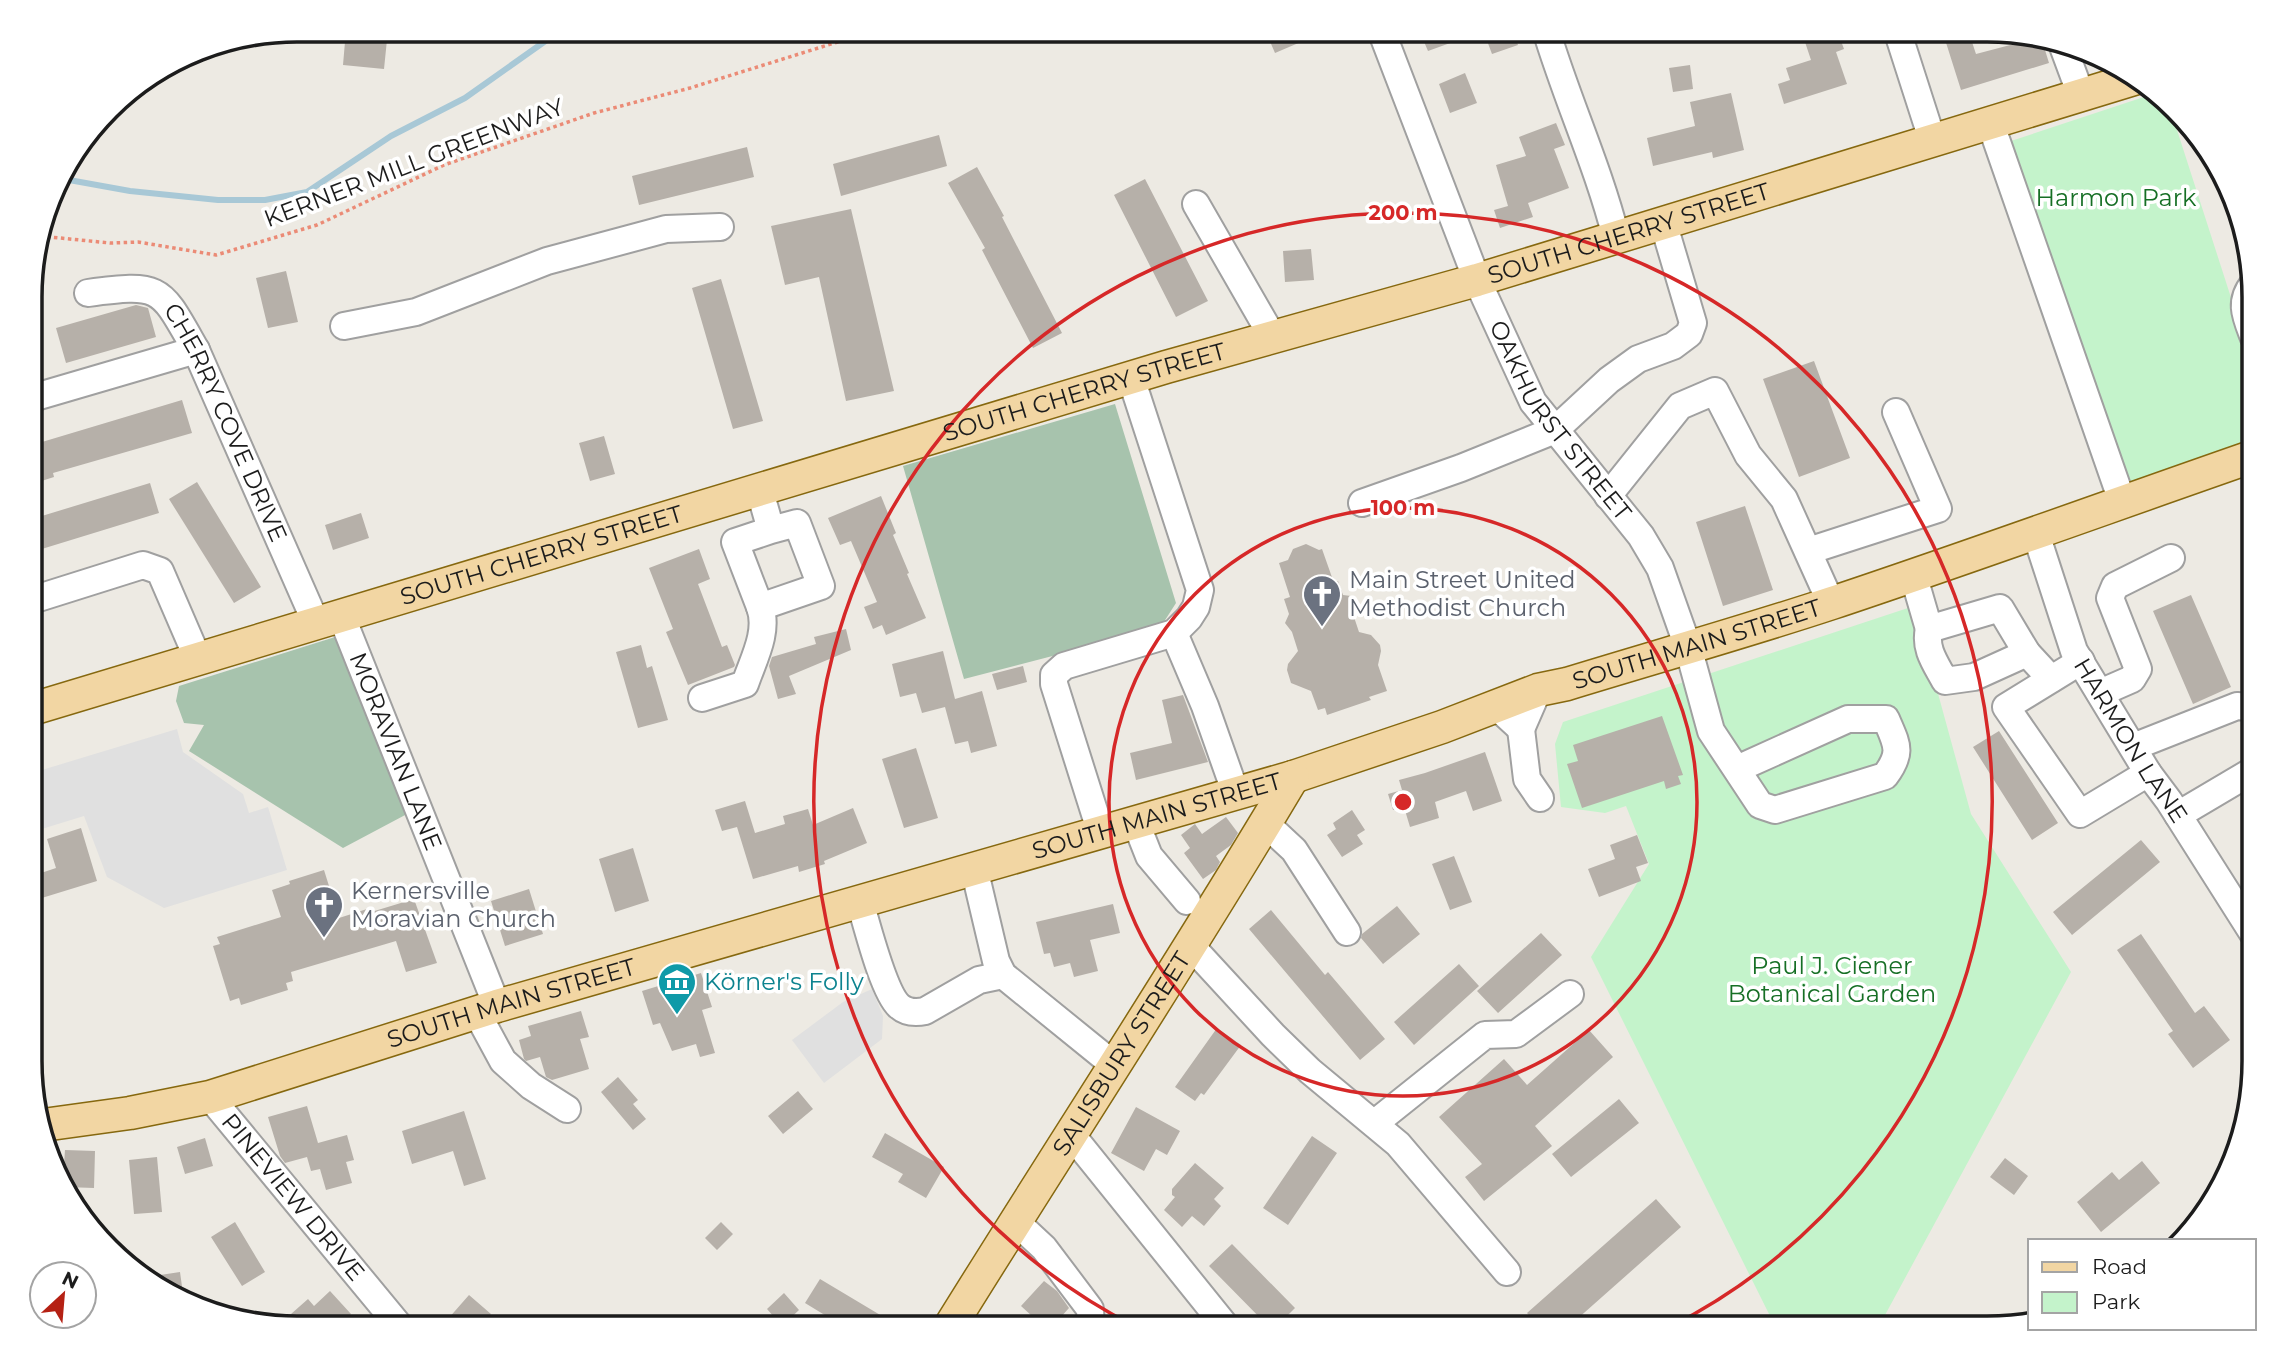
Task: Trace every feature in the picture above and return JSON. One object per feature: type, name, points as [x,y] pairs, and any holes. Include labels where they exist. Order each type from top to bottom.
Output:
[{"type":"main road","name":"SOUTH CHERRY STREET","points":[[42,700],[198,659],[1131,377],[1477,280],[2124,82]]},
{"type":"main road","name":"SOUTH MAIN STREET","points":[[50,1124],[130,1113],[210,1097],[487,1010],[1293,777],[1442,727],[1538,690],[1567,684],[1831,603],[2036,534],[2242,460]]},
{"type":"main road","name":"SALISBURY STREET","points":[[956,1316],[1191,946],[1293,777]]},
{"type":"street","name":"OAKHURST STREET","points":[[1386,42],[1477,280],[1533,402],[1642,536],[1660,568],[1688,647],[1711,731],[1760,805],[1775,810],[1885,776],[1895,763],[1898,748],[1886,719],[1849,719],[1737,769]]},
{"type":"street","points":[[1549,42],[1597,173],[1616,237]]},
{"type":"street","points":[[1901,42],[1932,139]]},
{"type":"street","points":[[2066,55],[2081,95]]},
{"type":"street","points":[[1990,122],[2122,501]]},
{"type":"street","points":[[1196,204],[1272,337]]},
{"type":"street","points":[[1362,503],[1461,468],[1555,430],[1609,380],[1638,359],[1673,346],[1689,334],[1693,323],[1663,222]]},
{"type":"street","points":[[344,326],[416,312],[547,261],[666,229],[720,227]]},
{"type":"street","name":"CHERRY COVE DRIVE","points":[[88,293],[129,288],[155,292],[174,311],[196,350],[328,619]]},
{"type":"street","points":[[42,395],[196,350]]},
{"type":"street","points":[[1101,833],[1054,684],[1054,675],[1064,666],[1174,633],[1196,607],[1200,590],[1131,377]]},
{"type":"street","points":[[1608,496],[1679,406],[1716,391],[1748,454],[1784,499],[1831,603]]},
{"type":"street","points":[[1808,551],[1938,509],[1896,412]]},
{"type":"street","points":[[759,488],[771,530]]},
{"type":"street","points":[[702,698],[746,684],[763,632],[764,617],[760,607],[735,542],[797,523],[821,586],[760,607]]},
{"type":"street","name":"HARMON LANE","points":[[2036,534],[2074,651],[2148,773],[2242,915]]},
{"type":"street","points":[[2100,693],[2132,679],[2138,669],[2110,598],[2115,586],[2171,558]]},
{"type":"street","points":[[42,597],[143,565],[160,570],[198,659]]},
{"type":"street","points":[[1913,574],[1929,629],[1926,640],[1945,681],[1974,677],[2027,653]]},
{"type":"street","points":[[1929,629],[2000,608],[2027,653],[2051,679]]},
{"type":"street","name":"MORAVIAN LANE","points":[[328,619],[487,1010],[503,1061],[531,1086],[567,1109]]},
{"type":"street","points":[[1174,633],[1205,706],[1236,794]]},
{"type":"street","points":[[2081,661],[2006,707],[2080,814],[2148,773]]},
{"type":"street","points":[[1538,690],[1521,729],[1527,779],[1541,798]]},
{"type":"street","points":[[1496,706],[1521,729]]},
{"type":"street","points":[[2133,747],[2237,706],[2242,706]]},
{"type":"street","points":[[2178,815],[2242,777]]},
{"type":"street","points":[[1136,823],[1149,856],[1187,901]]},
{"type":"street","points":[[1265,823],[1294,850],[1347,932]]},
{"type":"street","points":[[974,869],[996,961],[1003,975],[1114,1065]]},
{"type":"street","points":[[860,902],[893,999],[907,1011],[925,1010],[979,980],[1003,975]]},
{"type":"street","points":[[1191,946],[1310,1071],[1398,1144],[1507,1272]]},
{"type":"street","points":[[1375,1123],[1485,1035],[1516,1034],[1570,994]]},
{"type":"street","name":"PINEVIEW DRIVE","points":[[210,1097],[391,1316]]},
{"type":"street","points":[[1070,1133],[1217,1316]]},
{"type":"street","points":[[1015,1221],[1044,1248],[1090,1309],[1090,1316]]},
{"type":"path","name":"KERNER MILL GREENWAY","points":[[50,237],[110,243],[138,242],[216,255],[317,225],[444,165],[594,113],[690,88],[838,42]]},
{"type":"green space","name":"Harmon Park","points":[[2144,97],[2176,126],[2242,332],[2242,450],[2130,483],[2011,141]]},
{"type":"green space","points":[[1115,404],[1176,603],[1160,628],[964,679],[903,466]]},
{"type":"green space","name":"Paul J. Ciener Botanical Garden","points":[[1914,606],[1971,814],[2071,972],[1885,1316],[1770,1316],[1591,957],[1649,864],[1626,806],[1605,813],[1561,807],[1555,744],[1563,722]]},
{"type":"green space","points":[[335,637],[407,814],[343,848],[189,751],[204,725],[184,723],[176,701],[179,686]]},
{"type":"shaded area","points":[[177,729],[183,752],[243,794],[249,813],[268,807],[287,870],[164,908],[107,877],[84,816],[42,829],[42,770]]},
{"type":"shaded area","points":[[872,989],[883,1016],[882,1039],[824,1083],[792,1040],[843,1002]]},
{"type":"building","points":[[345,42],[387,42],[384,69],[343,65]]},
{"type":"building","points":[[1270,42],[1301,42],[1275,53]]},
{"type":"building","points":[[1424,42],[1453,42],[1428,51]]},
{"type":"building","points":[[1488,42],[1517,42],[1518,45],[1492,54]]},
{"type":"building","points":[[1805,42],[1841,42],[1844,49],[1836,52],[1847,84],[1784,104],[1778,84],[1790,80],[1786,68],[1811,60]]},
{"type":"building","points":[[1946,42],[1972,42],[1976,54],[2015,44],[2045,49],[2049,63],[1961,90]]},
{"type":"building","points":[[1690,65],[1693,89],[1673,92],[1669,68]]},
{"type":"building","points":[[1465,73],[1477,103],[1450,113],[1439,84]]},
{"type":"building","points":[[1731,93],[1744,150],[1713,158],[1712,152],[1653,166],[1647,138],[1695,126],[1690,102]]},
{"type":"building","points":[[1556,123],[1565,145],[1554,149],[1569,188],[1528,203],[1533,217],[1500,228],[1494,210],[1508,206],[1496,165],[1526,156],[1519,137]]},
{"type":"building","points":[[939,135],[947,166],[841,196],[833,164]]},
{"type":"building","points":[[747,147],[754,177],[639,205],[632,176]]},
{"type":"building","points":[[977,167],[1062,333],[1033,348],[982,250],[985,248],[948,183]]},
{"type":"building","points":[[1145,179],[1208,301],[1176,317],[1114,195]]},
{"type":"building","points":[[851,209],[894,391],[846,401],[819,277],[785,285],[771,226]]},
{"type":"building","points":[[1311,249],[1314,280],[1285,282],[1283,251]]},
{"type":"building","points":[[286,271],[298,322],[268,328],[256,278]]},
{"type":"building","points":[[721,279],[763,421],[733,429],[692,288]]},
{"type":"building","points":[[136,305],[148,308],[156,337],[66,363],[56,328]]},
{"type":"building","points":[[1814,361],[1850,458],[1799,477],[1763,379]]},
{"type":"building","points":[[182,400],[192,433],[53,473],[54,477],[42,481],[42,442]]},
{"type":"building","points":[[604,436],[615,474],[590,481],[579,443]]},
{"type":"building","points":[[197,482],[261,587],[234,603],[169,499]]},
{"type":"building","points":[[150,483],[159,513],[42,549],[42,516]]},
{"type":"building","points":[[881,496],[896,533],[893,535],[909,573],[907,574],[926,618],[886,635],[882,625],[873,629],[864,607],[877,602],[851,541],[840,545],[828,518]]},
{"type":"building","points":[[1745,506],[1773,590],[1723,606],[1696,522]]},
{"type":"building","points":[[361,513],[369,538],[333,550],[325,525]]},
{"type":"building","name":"Main Street United Methodist Church","points":[[1306,544],[1322,549],[1334,583],[1338,581],[1343,595],[1351,596],[1356,601],[1357,609],[1353,614],[1359,632],[1371,635],[1380,645],[1378,665],[1387,691],[1369,697],[1371,700],[1327,715],[1325,708],[1318,710],[1311,691],[1291,683],[1287,670],[1288,664],[1298,651],[1292,632],[1285,623],[1289,614],[1284,599],[1290,597],[1279,563],[1288,560],[1293,549]]},
{"type":"building","points":[[699,549],[710,579],[698,584],[722,647],[727,645],[735,665],[688,685],[666,632],[673,629],[649,568]]},
{"type":"building","points":[[2191,595],[2231,687],[2193,704],[2153,611]]},
{"type":"building","points":[[846,629],[851,650],[789,676],[796,694],[778,699],[769,666],[772,657],[816,644],[814,637]]},
{"type":"building","points":[[641,645],[647,668],[652,666],[668,720],[638,728],[616,652]]},
{"type":"building","points":[[943,651],[955,699],[982,691],[997,746],[971,753],[968,741],[955,744],[945,707],[922,713],[916,693],[900,697],[892,664]]},
{"type":"building","points":[[1023,666],[1027,682],[997,690],[992,674]]},
{"type":"building","points":[[1183,695],[1208,762],[1136,780],[1130,753],[1172,743],[1162,700]]},
{"type":"building","points":[[1662,716],[1683,775],[1678,776],[1681,784],[1666,789],[1664,781],[1582,808],[1567,764],[1578,761],[1573,745]]},
{"type":"building","points":[[1999,731],[2058,823],[2032,840],[1973,747]]},
{"type":"building","points":[[916,748],[938,818],[904,828],[882,759]]},
{"type":"building","points":[[1485,752],[1502,801],[1473,811],[1466,791],[1435,802],[1439,818],[1410,827],[1404,807],[1393,810],[1388,794],[1402,790],[1399,780]]},
{"type":"building","points":[[745,801],[755,833],[785,824],[783,816],[808,809],[813,825],[853,808],[867,843],[824,861],[825,864],[799,872],[798,866],[753,879],[737,827],[722,831],[715,810]]},
{"type":"building","points":[[1352,810],[1365,830],[1357,835],[1363,844],[1342,857],[1327,835],[1336,829],[1333,823]]},
{"type":"building","points":[[1226,817],[1238,833],[1231,845],[1216,856],[1220,862],[1216,870],[1203,879],[1184,853],[1190,848],[1181,835],[1195,824],[1202,834]]},
{"type":"building","points":[[81,828],[97,881],[42,898],[42,873],[56,868],[47,839]]},
{"type":"building","points":[[1637,835],[1648,863],[1636,867],[1641,881],[1599,897],[1588,869],[1615,859],[1610,845]]},
{"type":"building","points":[[2141,840],[2160,862],[2072,935],[2053,912]]},
{"type":"building","points":[[633,848],[649,901],[615,912],[599,859]]},
{"type":"building","points":[[1454,856],[1472,902],[1450,910],[1432,864]]},
{"type":"building","name":"Kernersville Moravian Church","points":[[324,870],[339,918],[367,909],[368,913],[414,899],[437,963],[406,972],[396,941],[291,972],[293,981],[286,983],[288,990],[241,1005],[239,998],[230,1001],[213,946],[220,944],[217,937],[281,917],[272,890],[290,884],[289,881]]},
{"type":"building","points":[[529,889],[543,934],[505,946],[491,901]]},
{"type":"building","points":[[1113,904],[1120,933],[1090,940],[1098,971],[1074,977],[1070,963],[1054,967],[1050,953],[1044,954],[1036,922]]},
{"type":"building","points":[[1397,906],[1420,934],[1383,964],[1361,938],[1362,934]]},
{"type":"building","points":[[1271,910],[1325,975],[1328,972],[1385,1039],[1360,1060],[1249,929]]},
{"type":"building","points":[[1541,933],[1562,955],[1498,1013],[1477,991]]},
{"type":"building","points":[[2141,934],[2195,1013],[2204,1006],[2230,1040],[2193,1068],[2168,1034],[2173,1031],[2117,950]]},
{"type":"building","points":[[1459,964],[1479,986],[1414,1045],[1394,1022]]},
{"type":"building","name":"Körner's Folly","points":[[701,973],[712,1007],[702,1010],[715,1053],[700,1057],[696,1044],[672,1051],[660,1023],[653,1025],[642,991]]},
{"type":"building","points":[[581,1011],[589,1037],[580,1039],[589,1069],[552,1080],[546,1077],[540,1057],[526,1061],[524,1059],[519,1040],[531,1036],[528,1026]]},
{"type":"building","points":[[1217,1028],[1241,1045],[1204,1095],[1201,1093],[1195,1101],[1175,1087]]},
{"type":"building","points":[[1589,1030],[1613,1057],[1535,1126],[1552,1146],[1484,1201],[1465,1177],[1482,1164],[1439,1117],[1504,1059],[1527,1085]]},
{"type":"building","points":[[618,1077],[638,1100],[633,1104],[646,1119],[633,1130],[601,1092]]},
{"type":"building","points":[[798,1091],[813,1109],[783,1134],[768,1116]]},
{"type":"building","points":[[1619,1099],[1639,1123],[1571,1177],[1552,1154]]},
{"type":"building","points":[[307,1106],[318,1143],[347,1135],[354,1160],[346,1162],[352,1183],[326,1190],[320,1169],[311,1171],[307,1157],[285,1163],[280,1156],[268,1117]]},
{"type":"building","points":[[1136,1107],[1180,1131],[1167,1155],[1156,1149],[1144,1171],[1111,1153]]},
{"type":"building","points":[[464,1111],[486,1179],[464,1186],[453,1151],[412,1164],[402,1131]]},
{"type":"building","points":[[885,1133],[944,1167],[926,1198],[898,1182],[903,1174],[872,1157]]},
{"type":"building","points":[[1312,1136],[1337,1153],[1288,1225],[1263,1208]]},
{"type":"building","points":[[205,1138],[213,1166],[185,1174],[177,1147]]},
{"type":"building","points":[[65,1150],[95,1151],[94,1188],[75,1187],[64,1165]]},
{"type":"building","points":[[157,1157],[162,1212],[134,1214],[129,1160]]},
{"type":"building","points":[[2005,1158],[2028,1176],[2014,1195],[1990,1177]]},
{"type":"building","points":[[2142,1161],[2160,1183],[2101,1232],[2077,1202],[2112,1172],[2119,1180]]},
{"type":"building","points":[[1195,1163],[1224,1188],[1214,1199],[1221,1206],[1204,1226],[1192,1216],[1182,1227],[1164,1210],[1175,1197],[1172,1195],[1172,1189]]},
{"type":"building","points":[[1656,1199],[1681,1227],[1581,1316],[1530,1316],[1527,1313]]},
{"type":"building","points":[[235,1222],[265,1272],[242,1286],[211,1237]]},
{"type":"building","points":[[721,1222],[733,1234],[717,1250],[705,1238]]},
{"type":"building","points":[[1232,1244],[1295,1308],[1287,1316],[1258,1316],[1209,1266]]},
{"type":"building","points":[[180,1272],[182,1289],[169,1282],[159,1275]]},
{"type":"building","points":[[820,1279],[882,1316],[826,1316],[805,1303]]},
{"type":"building","points":[[1044,1281],[1057,1291],[1069,1308],[1062,1316],[1032,1316],[1021,1306]]},
{"type":"building","points":[[330,1291],[351,1314],[291,1314],[308,1299],[314,1306]]},
{"type":"building","points":[[784,1293],[799,1310],[793,1316],[773,1316],[767,1309]]},
{"type":"building","points":[[469,1295],[491,1314],[489,1316],[451,1316]]},
{"type":"waterway","points":[[70,180],[130,191],[218,200],[265,200],[307,192],[391,136],[465,98],[544,42]]},
{"type":"place","name":"Main Street United Methodist Church","points":[[1322,628]]},
{"type":"place","name":"Kernersville Moravian Church","points":[[324,939]]},
{"type":"place","name":"Körner's Folly","points":[[677,1016]]}]
